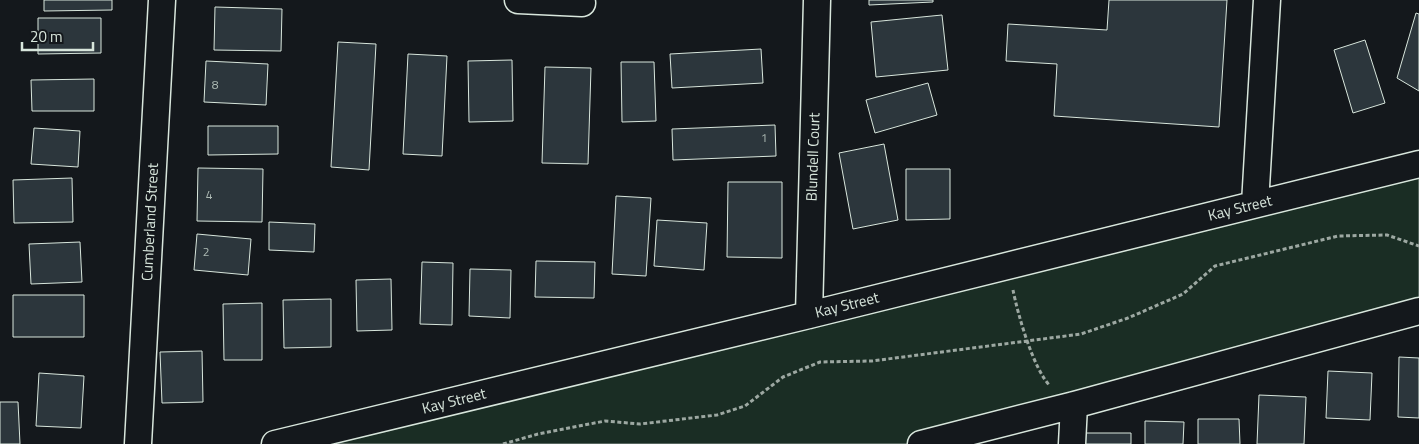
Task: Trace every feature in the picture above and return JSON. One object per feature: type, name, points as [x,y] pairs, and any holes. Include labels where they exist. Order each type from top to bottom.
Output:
[{"type":"street","name":"Cumberland Street","points":[[138,444],[162,0]]},
{"type":"street","points":[[518,0],[582,3]]},
{"type":"street","name":"Blundell Court","points":[[809,315],[817,0]]},
{"type":"street","points":[[1256,204],[1267,0]]},
{"type":"street","name":"Kay Street","points":[[275,444],[809,315],[1419,164]]},
{"type":"street","points":[[920,444],[1074,405],[1419,310]]},
{"type":"street","points":[[1072,444],[1074,405]]},
{"type":"path","points":[[503,444],[538,434],[605,421],[640,424],[717,415],[745,406],[783,377],[820,362],[872,361],[1081,334],[1128,318],[1183,294],[1215,266],[1338,236],[1387,236],[1419,246]]},
{"type":"path","points":[[1008,266],[1016,304],[1033,357],[1048,384],[1074,405]]},
{"type":"green space","points":[[1419,163],[1419,311],[921,444],[273,444]]},
{"type":"building","points":[[44,0],[112,0],[112,10],[44,11]]},
{"type":"building","points":[[869,0],[933,0],[933,2],[869,5]]},
{"type":"building","points":[[1109,0],[1227,0],[1219,127],[1054,116],[1057,64],[1006,61],[1008,24],[1107,30]]},
{"type":"building","points":[[215,7],[282,9],[281,51],[214,50]]},
{"type":"building","points":[[1416,13],[1419,14],[1419,91],[1397,78]]},
{"type":"building","points":[[942,15],[948,70],[876,77],[871,22]]},
{"type":"building","points":[[38,18],[101,18],[101,53],[38,54]]},
{"type":"building","points":[[1365,40],[1385,103],[1353,113],[1334,50]]},
{"type":"building","points":[[338,42],[376,44],[369,170],[331,167]]},
{"type":"building","points":[[761,49],[763,83],[672,88],[670,54]]},
{"type":"building","points":[[408,54],[447,56],[442,156],[403,154]]},
{"type":"building","points":[[512,60],[513,121],[469,122],[468,61]]},
{"type":"building","points":[[206,61],[268,64],[266,105],[204,102]]},
{"type":"building","points":[[621,62],[654,62],[656,121],[622,122]]},
{"type":"building","points":[[545,67],[591,68],[588,164],[542,163]]},
{"type":"building","points":[[94,79],[94,111],[32,111],[31,80]]},
{"type":"building","points":[[928,83],[937,115],[875,133],[866,100]]},
{"type":"building","points":[[775,125],[776,156],[673,160],[672,129]]},
{"type":"building","points":[[208,126],[278,126],[278,154],[208,155]]},
{"type":"building","points":[[34,128],[80,131],[78,167],[31,164]]},
{"type":"building","points":[[884,144],[898,220],[853,229],[839,153]]},
{"type":"building","points":[[198,168],[263,169],[262,222],[197,221]]},
{"type":"building","points":[[906,169],[950,169],[950,219],[906,220]]},
{"type":"building","points":[[72,178],[73,222],[14,223],[13,180]]},
{"type":"building","points":[[728,182],[782,182],[782,258],[727,257]]},
{"type":"building","points":[[616,196],[651,198],[646,276],[612,274]]},
{"type":"building","points":[[657,220],[707,223],[704,270],[654,266]]},
{"type":"building","points":[[269,222],[315,224],[314,252],[269,250]]},
{"type":"building","points":[[197,234],[251,239],[248,275],[194,270]]},
{"type":"building","points":[[80,242],[82,282],[31,284],[29,244]]},
{"type":"building","points":[[536,261],[595,262],[594,298],[535,297]]},
{"type":"building","points":[[422,262],[453,263],[452,325],[420,324]]},
{"type":"building","points":[[470,269],[511,270],[510,318],[469,316]]},
{"type":"building","points":[[391,279],[392,330],[357,331],[356,280]]},
{"type":"building","points":[[13,295],[84,295],[84,337],[13,337]]},
{"type":"building","points":[[331,299],[331,347],[284,348],[283,300]]},
{"type":"building","points":[[262,303],[262,360],[224,360],[223,304]]},
{"type":"building","points":[[202,351],[203,402],[162,403],[160,352]]},
{"type":"building","points":[[1399,357],[1419,358],[1419,418],[1398,417]]},
{"type":"building","points":[[1328,371],[1372,373],[1370,420],[1326,418]]},
{"type":"building","points":[[39,373],[84,376],[81,428],[36,426]]},
{"type":"building","points":[[1259,395],[1306,397],[1304,444],[1257,444]]},
{"type":"building","points":[[0,402],[18,402],[20,444],[0,444]]},
{"type":"building","points":[[1198,419],[1239,419],[1240,444],[1198,444]]},
{"type":"building","points":[[1145,421],[1184,422],[1183,444],[1145,444]]},
{"type":"building","points":[[1084,433],[1131,433],[1131,444],[1084,444]]}]
